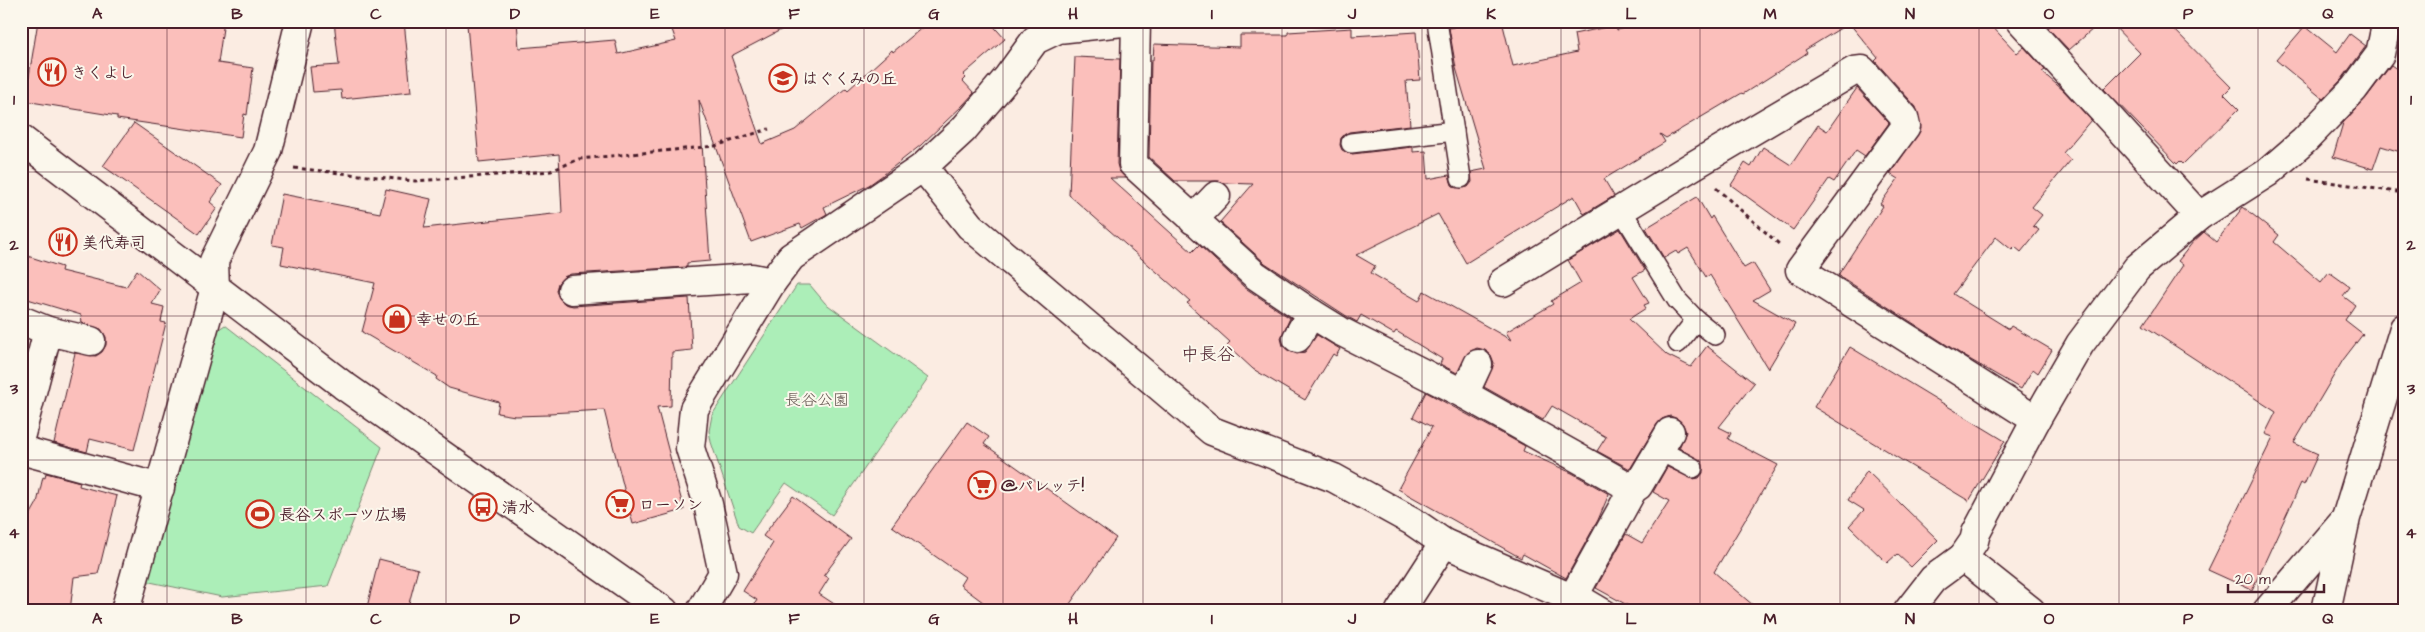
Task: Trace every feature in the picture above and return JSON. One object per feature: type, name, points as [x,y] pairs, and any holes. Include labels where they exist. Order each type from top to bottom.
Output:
[{"type":"street","points":[[125,611],[215,288],[214,261],[268,151],[300,21]]},
{"type":"street","points":[[701,611],[723,573],[708,504],[690,448],[694,409],[772,282],[791,257],[923,167],[963,130],[1008,77],[1035,40],[1058,29],[1134,21],[1133,164],[1255,275],[1340,332],[1464,394],[1632,489]]},
{"type":"street","points":[[2021,21],[2199,216]]},
{"type":"street","points":[[1908,611],[1933,579],[1963,557],[1974,541],[1976,533],[2036,420],[2080,344],[2137,268],[2199,216],[2267,173],[2304,140],[2354,89],[2380,54],[2391,26]]},
{"type":"street","points":[[1503,282],[1534,276],[1622,211],[1691,167],[1854,71],[1862,70],[1904,117],[1906,126],[1800,270],[2036,420]]},
{"type":"street","points":[[21,139],[352,391],[664,611]]},
{"type":"street","points":[[923,167],[970,226],[1212,431],[1334,478],[1412,520],[1444,543],[1567,600],[1632,489],[1638,486],[1665,441]]},
{"type":"street","points":[[1193,220],[1216,196]]},
{"type":"street","points":[[581,298],[616,278],[729,271],[772,282]]},
{"type":"street","points":[[1297,338],[1311,313]]},
{"type":"street","points":[[21,320],[48,331],[91,342]]},
{"type":"street","points":[[2326,611],[2346,518],[2404,328]]},
{"type":"street","points":[[21,434],[48,331]]},
{"type":"street","points":[[1464,394],[1478,364]]},
{"type":"street","points":[[21,450],[160,488]]},
{"type":"street","points":[[2267,611],[2346,518]]},
{"type":"street","points":[[1400,611],[1444,543]]},
{"type":"street","points":[[1963,557],[2018,607]]},
{"type":"lane","points":[[1438,21],[1462,178]]},
{"type":"lane","points":[[1352,143],[1454,131]]},
{"type":"lane","points":[[1622,211],[1677,300],[1714,335]]},
{"type":"lane","points":[[1678,343],[1696,320]]},
{"type":"lane","points":[[1665,441],[1693,468]]},
{"type":"lane","points":[[1567,600],[1608,611]]},
{"type":"path","points":[[284,166],[416,181],[551,171],[579,159],[715,146],[769,129]]},
{"type":"path","points":[[1691,167],[1803,266]]},
{"type":"path","points":[[2267,173],[2404,193]]},
{"type":"green space","name":"長谷公園","points":[[797,285],[810,285],[825,303],[928,378],[832,515],[786,483],[751,533],[739,526],[709,431],[712,415]]},
{"type":"green space","name":"長谷スポーツ広場","points":[[225,325],[382,447],[328,586],[222,597],[145,581],[219,329]]},
{"type":"building","points":[[38,21],[224,21],[218,63],[253,68],[247,115],[244,114],[241,137],[117,119],[117,116],[25,101]]},
{"type":"building","points":[[334,21],[404,21],[411,92],[342,99],[341,90],[313,92],[310,67],[339,65]]},
{"type":"building","points":[[517,21],[519,48],[615,40],[618,54],[676,41],[669,21],[798,21],[731,56],[762,144],[795,130],[846,88],[848,90],[892,50],[893,52],[930,21],[989,21],[1005,39],[963,75],[966,78],[963,81],[974,93],[921,145],[869,185],[824,207],[827,214],[802,228],[800,224],[751,242],[699,100],[710,261],[687,263],[687,267],[571,274],[564,277],[558,283],[556,291],[559,298],[565,304],[573,306],[689,298],[692,350],[672,352],[671,406],[657,407],[684,510],[633,524],[604,410],[515,416],[497,413],[499,402],[449,388],[436,379],[437,376],[362,332],[375,283],[281,264],[284,247],[272,245],[282,194],[380,213],[386,189],[431,199],[424,228],[562,213],[559,154],[479,162],[467,24]]},
{"type":"building","points":[[1453,21],[1502,21],[1513,66],[1577,52],[1574,34],[1616,25],[1617,30],[1655,21],[1987,21],[2017,53],[2024,47],[2045,70],[2042,72],[2063,90],[2091,120],[2063,153],[2071,160],[2032,207],[2042,215],[2033,226],[2039,230],[2021,252],[2015,247],[2012,250],[1996,237],[1953,294],[2009,329],[2011,326],[2052,350],[2038,373],[2033,369],[2021,389],[1964,356],[1838,275],[1883,206],[1880,204],[1898,179],[1890,174],[1921,129],[1916,107],[1875,61],[1878,58],[1849,23],[1805,50],[1807,53],[1743,94],[1666,138],[1660,134],[1665,142],[1604,179],[1614,196],[1584,214],[1574,196],[1466,263],[1438,214],[1356,255],[1375,266],[1371,273],[1419,301],[1424,291],[1511,340],[1506,332],[1553,304],[1551,301],[1581,283],[1568,260],[1620,229],[1645,270],[1633,277],[1649,303],[1644,305],[1646,308],[1629,319],[1667,355],[1691,367],[1707,346],[1754,383],[1719,427],[1731,433],[1728,439],[1778,465],[1714,572],[1760,611],[1638,611],[1596,588],[1626,534],[1642,543],[1669,501],[1653,492],[1667,467],[1693,479],[1699,478],[1703,473],[1702,462],[1679,448],[1686,432],[1683,424],[1678,419],[1670,416],[1662,419],[1657,424],[1630,469],[1597,451],[1606,437],[1552,406],[1543,420],[1484,387],[1494,363],[1491,355],[1485,350],[1477,348],[1469,352],[1457,373],[1440,364],[1442,359],[1396,331],[1394,334],[1361,315],[1357,322],[1265,263],[1220,222],[1253,184],[1224,183],[1219,181],[1175,181],[1149,157],[1151,60],[1153,60],[1154,44],[1240,47],[1240,35],[1288,35],[1288,32],[1352,28],[1352,36],[1416,32],[1420,80],[1406,81],[1410,125],[1349,132],[1341,138],[1340,145],[1342,150],[1352,154],[1413,147],[1413,152],[1426,151],[1428,179],[1449,175],[1452,185],[1456,188],[1468,187],[1472,182],[1471,172],[1486,169],[1456,68],[1449,28],[1454,27]]},
{"type":"building","points":[[2056,21],[2102,21],[2069,50],[2048,28]]},
{"type":"building","points":[[2109,21],[2166,21],[2231,87],[2224,94],[2239,109],[2183,164],[2180,161],[2177,164],[2104,89],[2140,53]]},
{"type":"building","points":[[2305,26],[2337,52],[2350,34],[2366,46],[2342,79],[2323,99],[2276,60]]},
{"type":"building","points":[[1075,57],[1120,59],[1117,164],[1119,171],[1126,178],[1110,178],[1192,252],[1199,245],[1244,287],[1290,318],[1281,338],[1283,346],[1289,351],[1297,354],[1305,352],[1317,335],[1340,349],[1336,356],[1333,354],[1305,400],[1253,369],[1227,345],[1230,342],[1187,303],[1190,301],[1069,195]]},
{"type":"building","points":[[2391,65],[2404,74],[2404,153],[2381,146],[2373,169],[2333,157],[2343,123],[2366,98]]},
{"type":"building","points":[[1857,88],[1889,123],[1865,156],[1856,150],[1834,182],[1829,179],[1793,230],[1731,185],[1745,163],[1751,167],[1763,147],[1791,165],[1818,125],[1827,131]]},
{"type":"building","points":[[134,123],[222,185],[210,202],[217,208],[199,234],[103,166]]},
{"type":"building","points":[[1697,197],[1710,219],[1712,216],[1744,268],[1753,263],[1770,290],[1753,300],[1795,324],[1768,369],[1710,275],[1706,277],[1688,248],[1678,254],[1676,251],[1664,258],[1646,228]]},
{"type":"building","points":[[2243,207],[2279,235],[2274,242],[2321,282],[2329,272],[2350,287],[2343,296],[2355,305],[2345,320],[2363,334],[2343,360],[2294,443],[2318,454],[2304,485],[2301,483],[2252,590],[2208,570],[2273,437],[2265,434],[2276,412],[2143,325],[2183,265],[2178,261],[2193,242],[2204,232],[2216,242]]},
{"type":"building","points":[[21,254],[62,267],[61,271],[126,287],[137,270],[160,290],[152,304],[164,307],[161,322],[166,323],[134,450],[90,439],[87,452],[54,443],[75,353],[96,356],[102,352],[106,345],[106,337],[101,329],[82,323],[81,315],[21,297]]},
{"type":"building","points":[[1850,347],[2005,441],[1969,501],[1814,407]]},
{"type":"building","points":[[1426,392],[1525,446],[1523,451],[1572,473],[1609,494],[1598,520],[1566,578],[1523,554],[1521,558],[1398,489],[1432,427],[1413,417]]},
{"type":"building","name":"@パレッテ!","points":[[967,422],[989,437],[984,444],[1116,538],[1065,611],[995,611],[960,585],[965,577],[892,526]]},
{"type":"building","points":[[1867,471],[1938,540],[1911,567],[1897,554],[1887,563],[1849,526],[1864,510],[1848,500]]},
{"type":"building","points":[[46,473],[80,482],[79,486],[117,496],[98,574],[74,577],[70,611],[21,611],[21,531],[37,503],[43,477],[45,478]]},
{"type":"building","points":[[793,496],[851,539],[824,575],[829,578],[819,594],[845,611],[750,611],[757,600],[743,591],[773,543],[763,536]]},
{"type":"building","points":[[379,559],[418,569],[407,611],[366,611]]},
{"type":"place","name":"きくよし","points":[[52,72]]},
{"type":"place","name":"はぐくみの丘","points":[[783,78]]},
{"type":"place","name":"美代寿司","points":[[63,242]]},
{"type":"place","name":"幸せの丘","points":[[397,319]]},
{"type":"place","name":"@パレッテ!","points":[[982,485]]},
{"type":"place","name":"ローソン","points":[[620,504]]},
{"type":"place","name":"清水","points":[[483,507]]},
{"type":"place","name":"長谷スポーツ広場","points":[[260,514]]},
{"type":"district","name":"中長谷","points":[[1208,354]]}]
